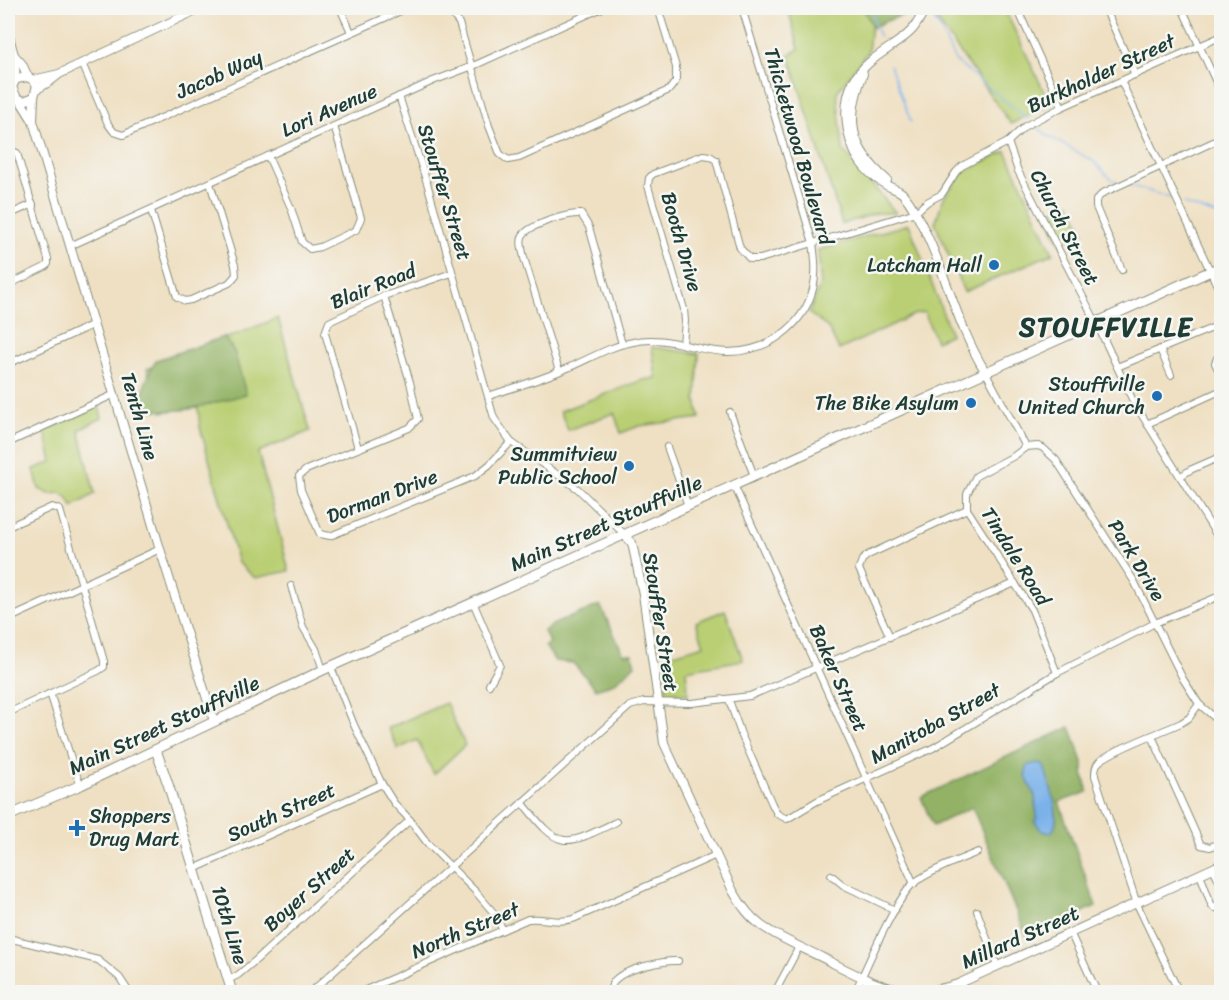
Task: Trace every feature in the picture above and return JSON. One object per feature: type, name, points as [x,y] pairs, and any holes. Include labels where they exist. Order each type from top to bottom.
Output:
[{"type":"main road","name":"Main Street Stouffville","points":[[8,813],[81,785],[327,668],[1221,266]]},
{"type":"main road","points":[[156,750],[194,869]]},
{"type":"main road","name":"10th Line","points":[[194,869],[232,993]]},
{"type":"street","points":[[8,100],[28,101],[59,74],[201,8]]},
{"type":"street","points":[[340,8],[351,32]]},
{"type":"street","name":"Jacob Way","points":[[82,63],[108,124],[114,132],[123,135],[407,8]]},
{"type":"street","points":[[447,8],[459,23],[489,126],[500,154],[508,160],[519,158],[656,97],[674,85],[677,76],[676,67],[658,8]]},
{"type":"street","name":"Lori Avenue","points":[[70,246],[399,96],[473,66],[602,8]]},
{"type":"street","name":"Thicketwood Boulevard","points":[[488,396],[519,387],[622,344],[643,340],[656,339],[716,351],[737,352],[766,345],[796,322],[808,304],[814,287],[816,261],[813,243],[742,8]]},
{"type":"street","points":[[926,8],[911,32],[879,53],[853,82],[846,105],[847,132],[853,151],[865,170],[903,194],[916,212],[965,333],[1026,447]]},
{"type":"street","points":[[1017,8],[1062,107]]},
{"type":"street","points":[[1105,8],[1135,75]]},
{"type":"street","points":[[1182,8],[1221,95]]},
{"type":"street","points":[[8,33],[14,55],[12,85],[31,78],[59,74]]},
{"type":"street","name":"Burkholder Street","points":[[916,212],[927,202],[942,194],[962,166],[1008,142],[1023,127],[1062,107],[1221,36]]},
{"type":"street","points":[[14,55],[31,78],[35,93]]},
{"type":"street","points":[[1121,81],[1221,296]]},
{"type":"street","name":"Tenth Line","points":[[12,85],[14,95],[33,122],[160,549],[214,721]]},
{"type":"street","name":"Tenth Line","points":[[33,122],[35,93]]},
{"type":"street","name":"Stouffer Street","points":[[311,993],[621,712],[636,704],[659,702],[643,594],[632,543],[578,489],[511,442],[494,418],[427,183],[399,96]]},
{"type":"street","points":[[268,156],[291,208],[302,242],[310,249],[335,240],[356,230],[361,218],[334,126]]},
{"type":"street","points":[[1122,270],[1096,207],[1096,200],[1104,192],[1221,138]]},
{"type":"street","name":"Church Street","points":[[1008,142],[1018,171],[1096,322],[1133,401],[1218,534],[1221,544]]},
{"type":"street","points":[[8,149],[17,153],[48,264],[8,285]]},
{"type":"street","name":"Booth Drive","points":[[682,344],[684,309],[648,186],[649,178],[653,174],[703,155],[716,160],[740,248],[750,259],[760,259],[813,243]]},
{"type":"street","points":[[151,210],[177,297],[191,300],[229,283],[236,275],[235,265],[210,183]]},
{"type":"street","points":[[8,214],[33,204]]},
{"type":"street","points":[[813,243],[916,212]]},
{"type":"street","points":[[559,371],[524,258],[521,241],[523,235],[533,228],[572,213],[581,214],[589,227],[622,344]]},
{"type":"street","name":"Blair Road","points":[[358,448],[327,340],[326,327],[335,318],[384,296],[452,273]]},
{"type":"street","name":"Dorman Drive","points":[[384,296],[410,382],[418,419],[409,428],[306,470],[299,476],[301,490],[320,534],[330,536],[345,531],[475,476],[511,442]]},
{"type":"street","points":[[8,364],[94,324]]},
{"type":"street","points":[[1117,367],[1221,324]]},
{"type":"street","points":[[1160,349],[1171,375]]},
{"type":"street","points":[[1221,357],[1217,358],[1215,363],[1221,378]]},
{"type":"street","points":[[1147,424],[1221,390]]},
{"type":"street","points":[[8,443],[115,394]]},
{"type":"street","points":[[730,412],[754,476]]},
{"type":"street","name":"Park Drive","points":[[1026,447],[1032,445],[1043,448],[1056,460],[1134,581],[1183,679],[1199,704],[1221,724]]},
{"type":"street","points":[[667,447],[688,506]]},
{"type":"street","name":"Tindale Road","points":[[1026,447],[976,476],[967,494],[967,510],[1023,594],[1037,620],[1056,673]]},
{"type":"street","points":[[1180,476],[1221,456]]},
{"type":"street","name":"Baker Street","points":[[734,485],[914,884]]},
{"type":"street","points":[[8,527],[52,507],[57,507],[63,515],[104,661],[104,667],[8,712]]},
{"type":"street","points":[[890,637],[859,569],[862,560],[868,555],[967,510]]},
{"type":"street","points":[[8,619],[160,549]]},
{"type":"street","points":[[659,702],[692,703],[729,700],[761,692],[1015,583]]},
{"type":"street","points":[[291,586],[303,627],[327,668],[382,784],[394,803],[428,844],[493,912],[504,930]]},
{"type":"street","name":"Manitoba Street","points":[[729,700],[741,734],[772,804],[777,814],[785,820],[797,815],[817,801],[933,748],[1056,673],[1155,623],[1221,595]]},
{"type":"street","points":[[473,602],[500,665],[489,685]]},
{"type":"street","points":[[50,693],[81,785]]},
{"type":"street","name":"Millard Street","points":[[659,702],[664,743],[733,891],[747,913],[763,927],[799,946],[862,977],[891,988],[926,992],[958,984],[1221,864]]},
{"type":"street","points":[[1179,993],[1137,904],[1095,770],[1097,764],[1102,760],[1188,718],[1199,704]]},
{"type":"street","points":[[1152,736],[1201,845],[1210,846],[1221,842]]},
{"type":"street","name":"South Street","points":[[194,869],[382,784]]},
{"type":"street","points":[[522,802],[548,831],[567,842],[577,840],[616,822]]},
{"type":"street","name":"Boyer Street","points":[[228,980],[256,960],[410,820]]},
{"type":"street","points":[[855,993],[895,910],[914,884],[978,852]]},
{"type":"street","name":"North Street","points":[[361,993],[528,919],[542,918],[561,922],[573,919],[716,855]]},
{"type":"street","points":[[1213,868],[1221,887]]},
{"type":"street","points":[[1200,874],[1211,904],[1214,908],[1221,908]]},
{"type":"street","points":[[831,875],[843,885],[895,910]]},
{"type":"street","points":[[977,911],[997,966]]},
{"type":"street","points":[[1070,932],[1097,993]]},
{"type":"street","points":[[8,938],[98,960],[120,977],[129,993]]},
{"type":"street","points":[[775,993],[799,946]]},
{"type":"street","points":[[610,993],[614,980],[621,976],[658,962],[678,961]]},
{"type":"green space","points":[[788,8],[904,8],[872,16],[868,51],[837,92],[843,150],[896,213],[877,213],[842,224],[789,55],[799,49]]},
{"type":"green space","points":[[863,8],[922,8],[873,28]]},
{"type":"green space","points":[[928,8],[1004,8],[1050,104],[1011,124]]},
{"type":"green space","points":[[1006,151],[1053,253],[964,292],[935,223],[944,197],[964,171]]},
{"type":"green space","points":[[1070,203],[1084,232],[1060,243],[1046,214]]},
{"type":"green space","points":[[909,224],[951,334],[936,341],[924,312],[915,314],[839,350],[828,328],[809,313],[821,284],[818,250]]},
{"type":"green space","points":[[278,318],[310,431],[258,452],[289,571],[255,578],[238,563],[200,427],[198,408],[162,412],[147,369]]},
{"type":"green space","points":[[224,337],[234,351],[246,394],[183,410],[144,409],[143,390],[156,360]]},
{"type":"green space","points":[[652,347],[699,354],[696,400],[700,418],[639,426],[621,433],[614,413],[568,430],[560,411],[643,380],[656,378]]},
{"type":"green space","points":[[99,406],[102,418],[79,430],[95,494],[72,507],[68,498],[61,493],[49,494],[39,489],[34,469],[52,462],[45,431]]},
{"type":"green space","points":[[600,605],[623,653],[632,654],[635,665],[614,683],[596,689],[573,663],[555,661],[545,646],[549,643],[544,631],[554,624]]},
{"type":"green space","points":[[725,610],[743,660],[686,670],[688,694],[666,693],[667,656],[704,645],[696,622]]},
{"type":"green space","points":[[446,703],[465,745],[434,774],[417,740],[398,749],[388,728]]},
{"type":"green space","points":[[1070,727],[1083,762],[1083,773],[1088,792],[1059,802],[1096,906],[1027,937],[972,807],[933,826],[921,797]]},
{"type":"water","points":[[1038,763],[1044,766],[1056,810],[1055,827],[1051,833],[1042,831],[1034,821],[1037,819],[1035,796],[1025,775],[1028,765]]},
{"type":"waterway","points":[[873,8],[874,24],[880,37]]},
{"type":"waterway","points":[[927,10],[941,30],[955,61],[1028,119]]},
{"type":"waterway","points":[[890,65],[911,122]]},
{"type":"waterway","points":[[1035,125],[1048,136],[1093,161],[1112,180],[1117,181]]},
{"type":"waterway","points":[[1129,185],[1170,198]]},
{"type":"waterway","points":[[1184,204],[1222,217]]},
{"type":"place","name":"Latcham Hall","points":[[994,265]]},
{"type":"place","name":"Stouffville United Church","points":[[1157,396]]},
{"type":"place","name":"The Bike Asylum","points":[[971,403]]},
{"type":"place","name":"Summitview Public School","points":[[629,466]]},
{"type":"place","name":"Shoppers Drug Mart","points":[[77,828]]},
{"type":"district","name":"STOUFFVILLE","points":[[1106,327]]}]
